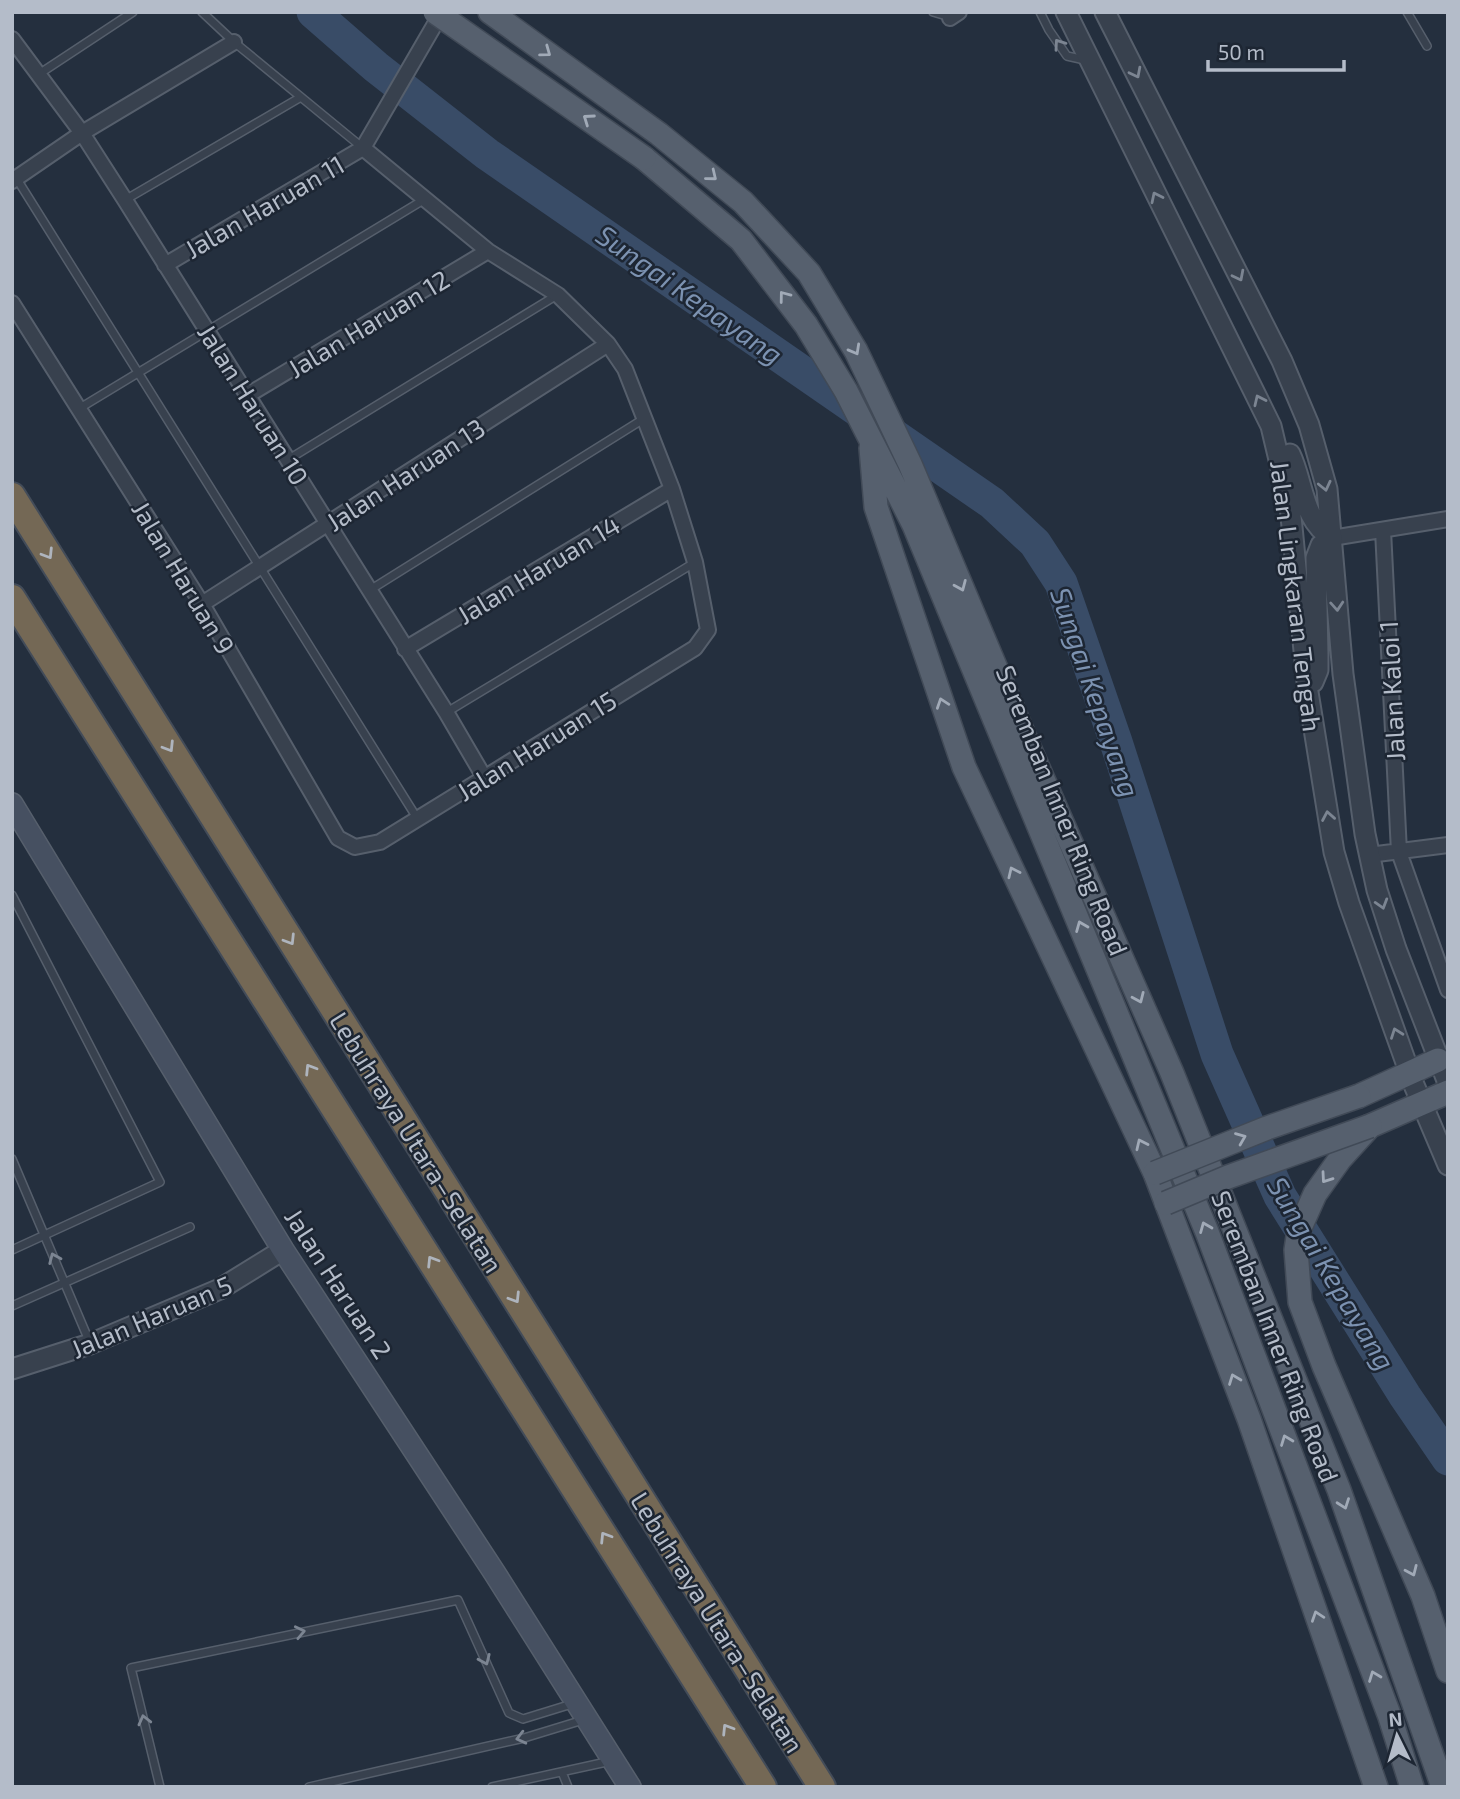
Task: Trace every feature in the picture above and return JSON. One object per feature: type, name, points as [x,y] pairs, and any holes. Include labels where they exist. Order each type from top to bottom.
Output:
[{"type":"highway","name":"Lebuhraya Utara–Selatan","points":[[12,496],[822,1787]]},
{"type":"highway","name":"Lebuhraya Utara–Selatan","points":[[12,598],[763,1787]]},
{"type":"main road","name":"Seremban Inner Ring Road","points":[[490,12],[659,134],[743,202],[809,273],[856,351],[911,464],[925,524],[1207,1232],[1385,1704],[1412,1787]]},
{"type":"main road","name":"Seremban Inner Ring Road","points":[[439,13],[644,158],[741,240],[806,325],[925,524],[1032,754],[1172,1073],[1293,1372],[1368,1569],[1443,1787]]},
{"type":"main road","points":[[870,435],[876,508],[964,767],[1155,1173],[1249,1419],[1376,1787]]},
{"type":"main road","name":"Jalan Haruan 2","points":[[12,804],[284,1250],[629,1787]]},
{"type":"main road","points":[[1155,1173],[1267,1128],[1359,1096],[1438,1060]]},
{"type":"main road","points":[[1166,1203],[1228,1177],[1370,1126],[1448,1092]]},
{"type":"main road","points":[[1370,1126],[1325,1178],[1299,1230],[1296,1250],[1300,1302],[1344,1416],[1423,1596],[1448,1671]]},
{"type":"street","name":"Jalan Lingkaran Tengah","points":[[1066,12],[1271,426],[1290,506],[1308,692],[1334,852],[1349,903],[1421,1103],[1448,1165]]},
{"type":"street","name":"Jalan Lingkaran Tengah","points":[[1105,12],[1282,361],[1309,425],[1327,489],[1343,674],[1369,855],[1396,949],[1448,1083]]},
{"type":"street","points":[[439,13],[383,117],[363,148],[488,251],[558,295],[608,344],[625,369],[646,418],[695,562]]},
{"type":"street","name":"Jalan Haruan 10","points":[[12,39],[82,133],[125,200],[289,459],[484,777]]},
{"type":"street","points":[[14,178],[82,133],[234,42]]},
{"type":"street","name":"Jalan Haruan 11","points":[[165,265],[363,148]]},
{"type":"street","name":"Jalan Haruan 12","points":[[248,395],[488,251]]},
{"type":"street","name":"Jalan Haruan 9","points":[[12,303],[202,604],[338,838],[355,847]]},
{"type":"street","name":"Jalan Haruan 13","points":[[202,604],[608,344]]},
{"type":"street","points":[[1271,426],[1293,460],[1312,518],[1320,530],[1332,538]]},
{"type":"street","name":"Jalan Haruan 14","points":[[405,649],[672,489]]},
{"type":"street","points":[[1308,692],[1318,670],[1316,558],[1321,545],[1332,538],[1448,519]]},
{"type":"street","name":"Jalan Kaloi 1","points":[[1383,530],[1399,852],[1448,990]]},
{"type":"street","name":"Jalan Haruan 15","points":[[355,847],[380,842],[695,648],[708,630],[695,562]]},
{"type":"street","points":[[1369,855],[1448,845]]},
{"type":"street","name":"Jalan Haruan 5","points":[[12,1369],[90,1344],[220,1289],[284,1250]]},
{"type":"lane","points":[[38,74],[133,12]]},
{"type":"lane","points":[[202,12],[234,42],[363,148]]},
{"type":"lane","points":[[933,12],[955,15]]},
{"type":"lane","points":[[1040,12],[1067,56],[1089,61]]},
{"type":"lane","points":[[1408,12],[1427,46]]},
{"type":"lane","points":[[125,200],[301,97]]},
{"type":"lane","points":[[14,178],[417,818]]},
{"type":"lane","points":[[80,408],[425,199]]},
{"type":"lane","points":[[289,459],[558,295]]},
{"type":"lane","points":[[370,590],[646,418]]},
{"type":"lane","points":[[446,712],[695,562]]},
{"type":"lane","points":[[12,895],[160,1182],[12,1250]]},
{"type":"lane","points":[[12,1158],[90,1344]]},
{"type":"lane","points":[[12,1306],[190,1227]]},
{"type":"lane","points":[[160,1787],[131,1668],[458,1600],[509,1713],[523,1719],[582,1711]]},
{"type":"lane","points":[[309,1787],[524,1738],[582,1711]]},
{"type":"lane","points":[[492,1787],[613,1760]]},
{"type":"lane","points":[[562,1772],[568,1787]]},
{"type":"waterway","name":"Sungai Kepayang","points":[[313,12],[376,67],[487,154],[992,503],[1035,543],[1061,583],[1116,742],[1217,1054],[1280,1196],[1405,1396],[1448,1459]]}]
